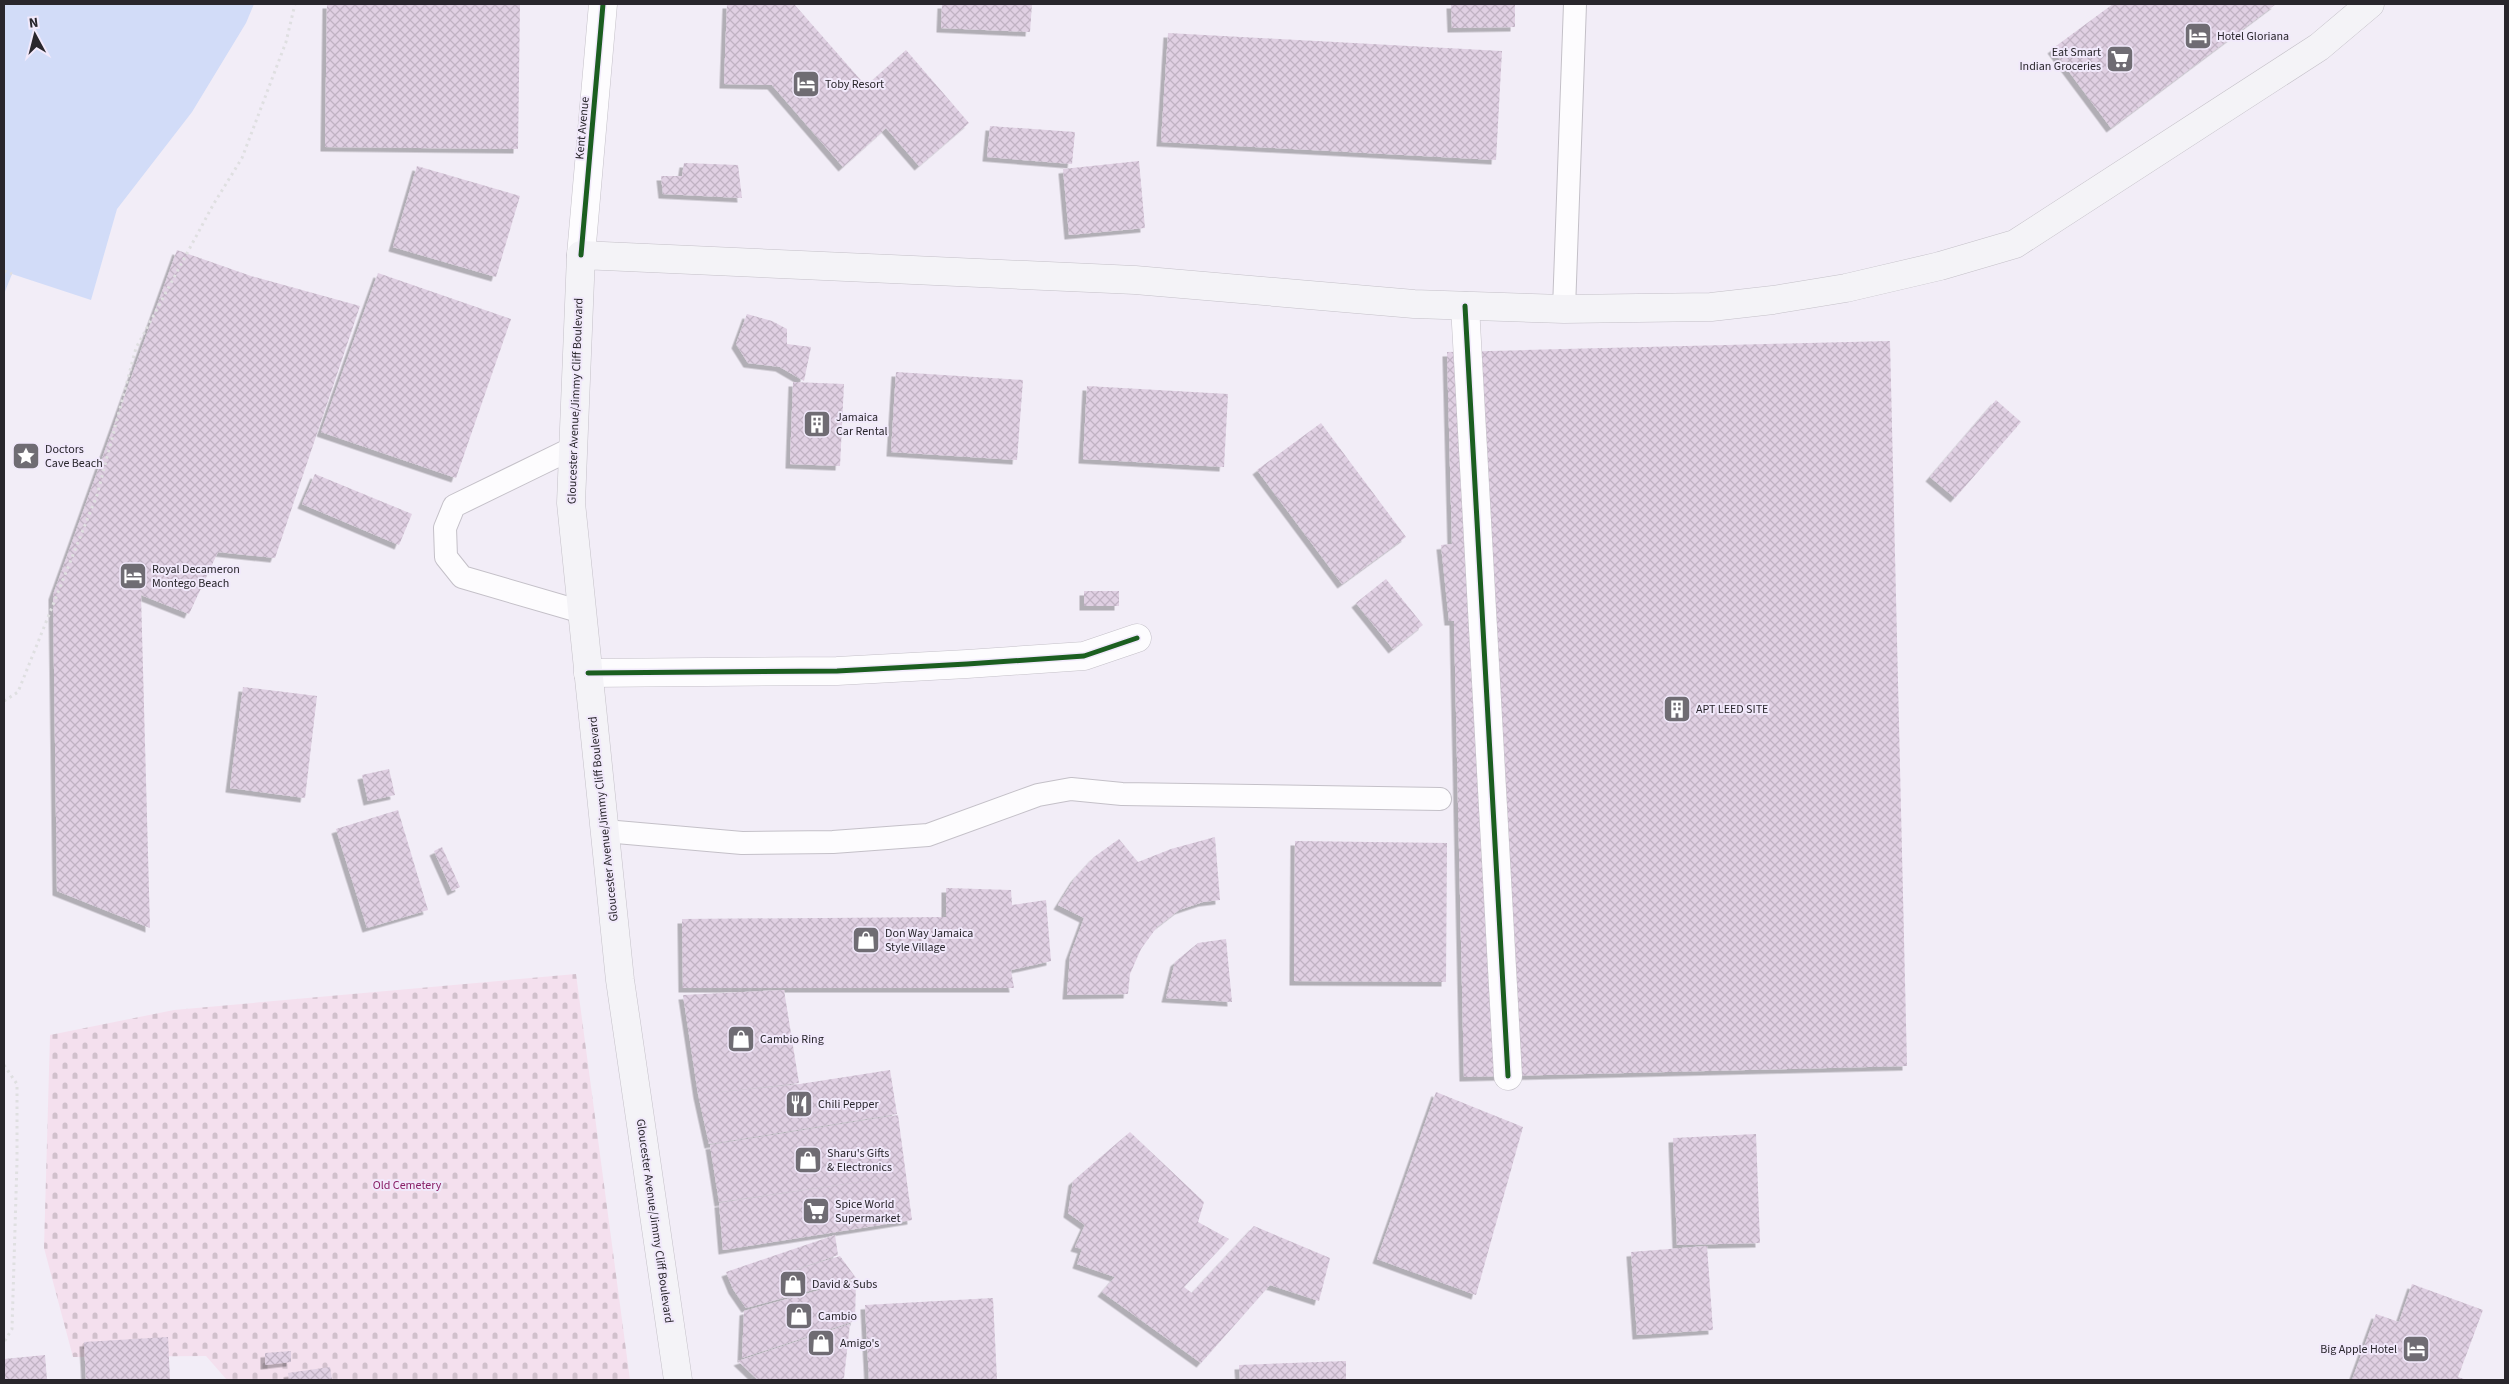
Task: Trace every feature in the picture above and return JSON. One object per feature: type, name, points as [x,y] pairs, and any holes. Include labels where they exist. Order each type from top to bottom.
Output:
[{"type":"main road","points":[[581,255],[1135,280],[1414,304],[1465,306],[1564,309],[1711,307],[1773,300],[1846,288],[1940,266],[2015,244],[2319,47],[2370,4]]},
{"type":"main road","name":"Gloucester Avenue/Jimmy Cliff Boulevard","points":[[581,255],[571,503],[620,980],[678,1380]]},
{"type":"street","name":"Kent Avenue","points":[[581,255],[603,4]]},
{"type":"street","points":[[1465,306],[1508,1076]]},
{"type":"street","points":[[588,673],[837,671],[1084,656],[1137,638]]},
{"type":"lane","points":[[1564,309],[1575,4]]},
{"type":"lane","points":[[573,448],[454,506],[445,528],[446,556],[462,577],[582,612]]},
{"type":"lane","points":[[605,830],[742,843],[833,842],[928,835],[1038,795],[1071,789],[1122,794],[1440,799]]},
{"type":"path","points":[[4,701],[18,692],[97,495],[136,348],[213,205],[242,158],[286,42],[295,4]]},
{"type":"path","points":[[4,271],[12,274]]},
{"type":"path","points":[[4,1065],[17,1084],[17,1161],[12,1329],[4,1342]]},
{"type":"green space","name":"Old Cemetery","points":[[576,974],[630,1380],[227,1380],[206,1356],[73,1357],[44,1248],[50,1035],[174,1010]]},
{"type":"water","points":[[4,4],[254,4],[246,23],[192,112],[117,209],[91,300],[12,274],[4,294]]},
{"type":"building","points":[[327,4],[520,4],[518,149],[325,147]]},
{"type":"building","name":"Toby Resort","points":[[727,4],[794,4],[866,86],[906,50],[969,123],[919,166],[886,128],[843,167],[772,85],[724,84]]},
{"type":"building","points":[[942,4],[1032,4],[1030,32],[941,28]]},
{"type":"building","points":[[1451,4],[1515,4],[1515,27],[1452,28]]},
{"type":"building","name":"Eat Smart Indian Groceries","points":[[2113,4],[2276,4],[2111,128],[2052,49]]},
{"type":"building","points":[[1168,33],[1502,51],[1496,160],[1161,142]]},
{"type":"building","points":[[990,126],[1075,132],[1072,164],[987,157]]},
{"type":"building","points":[[1139,161],[1145,228],[1069,235],[1063,169]]},
{"type":"building","points":[[684,163],[738,165],[742,198],[663,194],[661,176],[682,176]]},
{"type":"building","points":[[417,166],[520,196],[496,277],[393,247]]},
{"type":"building","name":"Royal Decameron Montego Beach","points":[[177,250],[251,276],[360,306],[275,558],[218,552],[189,614],[141,595],[150,928],[57,891],[53,595]]},
{"type":"building","points":[[378,273],[511,319],[456,478],[321,432]]},
{"type":"building","points":[[747,314],[772,321],[787,329],[787,344],[811,347],[804,381],[780,367],[748,363],[736,344]]},
{"type":"building","name":"APT LEED SITE","points":[[1890,341],[1907,1066],[1464,1077],[1454,621],[1449,621],[1441,545],[1452,544],[1447,352]]},
{"type":"building","points":[[896,372],[1023,380],[1017,460],[891,452]]},
{"type":"building","name":"Jamaica Car Rental","points":[[793,382],[844,384],[840,466],[790,464]]},
{"type":"building","points":[[1087,386],[1228,394],[1224,467],[1083,459]]},
{"type":"building","points":[[1996,400],[2021,422],[1955,498],[1930,477]]},
{"type":"building","points":[[1321,423],[1406,537],[1342,584],[1257,470]]},
{"type":"building","points":[[315,474],[412,514],[399,545],[302,504]]},
{"type":"building","points":[[1386,579],[1423,625],[1393,649],[1356,603]]},
{"type":"building","points":[[1084,591],[1119,591],[1119,606],[1084,606]]},
{"type":"building","points":[[243,687],[317,696],[305,798],[230,788]]},
{"type":"building","points":[[389,769],[395,795],[368,801],[362,775]]},
{"type":"building","points":[[398,810],[428,910],[367,928],[336,829]]},
{"type":"building","points":[[1215,837],[1220,900],[1203,902],[1179,910],[1157,927],[1141,949],[1130,974],[1128,994],[1067,995],[1070,956],[1084,918],[1058,905],[1075,878],[1094,857],[1119,839],[1138,862],[1171,849]]},
{"type":"building","points":[[1295,841],[1447,843],[1446,982],[1294,981]]},
{"type":"building","points":[[442,847],[460,887],[452,891],[434,851]]},
{"type":"building","name":"Don Way Jamaica Style Village","points":[[946,888],[1011,890],[1012,905],[1046,900],[1051,961],[1011,970],[1014,988],[683,988],[682,919],[946,917]]},
{"type":"building","points":[[1226,939],[1232,1002],[1166,998],[1175,962],[1198,943]]},
{"type":"building","points":[[784,990],[799,1083],[703,1094],[800,1084],[890,1070],[897,1114],[709,1144],[698,1094],[683,995]]},
{"type":"building","points":[[1436,1092],[1523,1127],[1476,1295],[1377,1259]]},
{"type":"building","points":[[898,1115],[912,1220],[723,1250],[719,1203],[901,1176],[719,1202],[710,1145]]},
{"type":"building","points":[[1130,1132],[1204,1202],[1198,1222],[1229,1239],[1184,1287],[1192,1293],[1254,1226],[1330,1258],[1319,1301],[1270,1285],[1201,1363],[1102,1292],[1115,1277],[1077,1264],[1082,1249],[1075,1247],[1085,1225],[1068,1213],[1073,1181]]},
{"type":"building","points":[[1756,1134],[1760,1243],[1677,1245],[1673,1138]]},
{"type":"building","points":[[835,1235],[838,1255],[777,1276],[840,1256],[856,1278],[746,1308],[733,1289],[726,1272]]},
{"type":"building","points":[[1707,1246],[1713,1330],[1637,1335],[1631,1252]]},
{"type":"building","name":"Cambio","points":[[856,1280],[855,1321],[742,1358],[744,1311]]},
{"type":"building","name":"Big Apple Hotel","points":[[2412,1284],[2483,1310],[2458,1377],[2467,1380],[2352,1380],[2376,1314],[2399,1322]]},
{"type":"building","points":[[993,1298],[997,1380],[869,1380],[865,1305]]},
{"type":"building","name":"Amigo's","points":[[850,1324],[844,1378],[839,1380],[758,1380],[738,1361]]},
{"type":"building","points":[[168,1337],[170,1380],[86,1380],[84,1342]]},
{"type":"building","points":[[291,1351],[291,1362],[265,1365],[265,1353]]},
{"type":"building","points":[[45,1355],[47,1380],[4,1380],[4,1359]]},
{"type":"building","points":[[1346,1361],[1346,1380],[1240,1380],[1239,1365]]},
{"type":"building","points":[[330,1367],[332,1380],[289,1380],[288,1373]]},
{"type":"cycle path","points":[[581,255],[603,4]]},
{"type":"cycle path","points":[[1465,306],[1508,1076]]},
{"type":"cycle path","points":[[588,673],[837,671],[967,664],[1084,656],[1137,638]]},
{"type":"place","name":"Hotel Gloriana","points":[[2198,36]]},
{"type":"place","name":"Eat Smart Indian Groceries","points":[[2120,59]]},
{"type":"place","name":"Toby Resort","points":[[806,84]]},
{"type":"place","name":"Jamaica Car Rental","points":[[817,424]]},
{"type":"place","name":"Doctors Cave Beach","points":[[26,456]]},
{"type":"place","name":"Royal Decameron Montego Beach","points":[[133,576]]},
{"type":"place","name":"APT LEED SITE","points":[[1677,709]]},
{"type":"place","name":"Don Way Jamaica Style Village","points":[[866,940]]},
{"type":"place","name":"Cambio Ring","points":[[741,1039]]},
{"type":"place","name":"Chili Pepper","points":[[799,1104]]},
{"type":"place","name":"Sharu's Gifts & Electronics","points":[[808,1160]]},
{"type":"place","name":"Spice World Supermarket","points":[[816,1211]]},
{"type":"place","name":"David & Subs","points":[[793,1284]]},
{"type":"place","name":"Cambio","points":[[799,1316]]},
{"type":"place","name":"Amigo's","points":[[821,1343]]},
{"type":"place","name":"Big Apple Hotel","points":[[2416,1349]]}]
